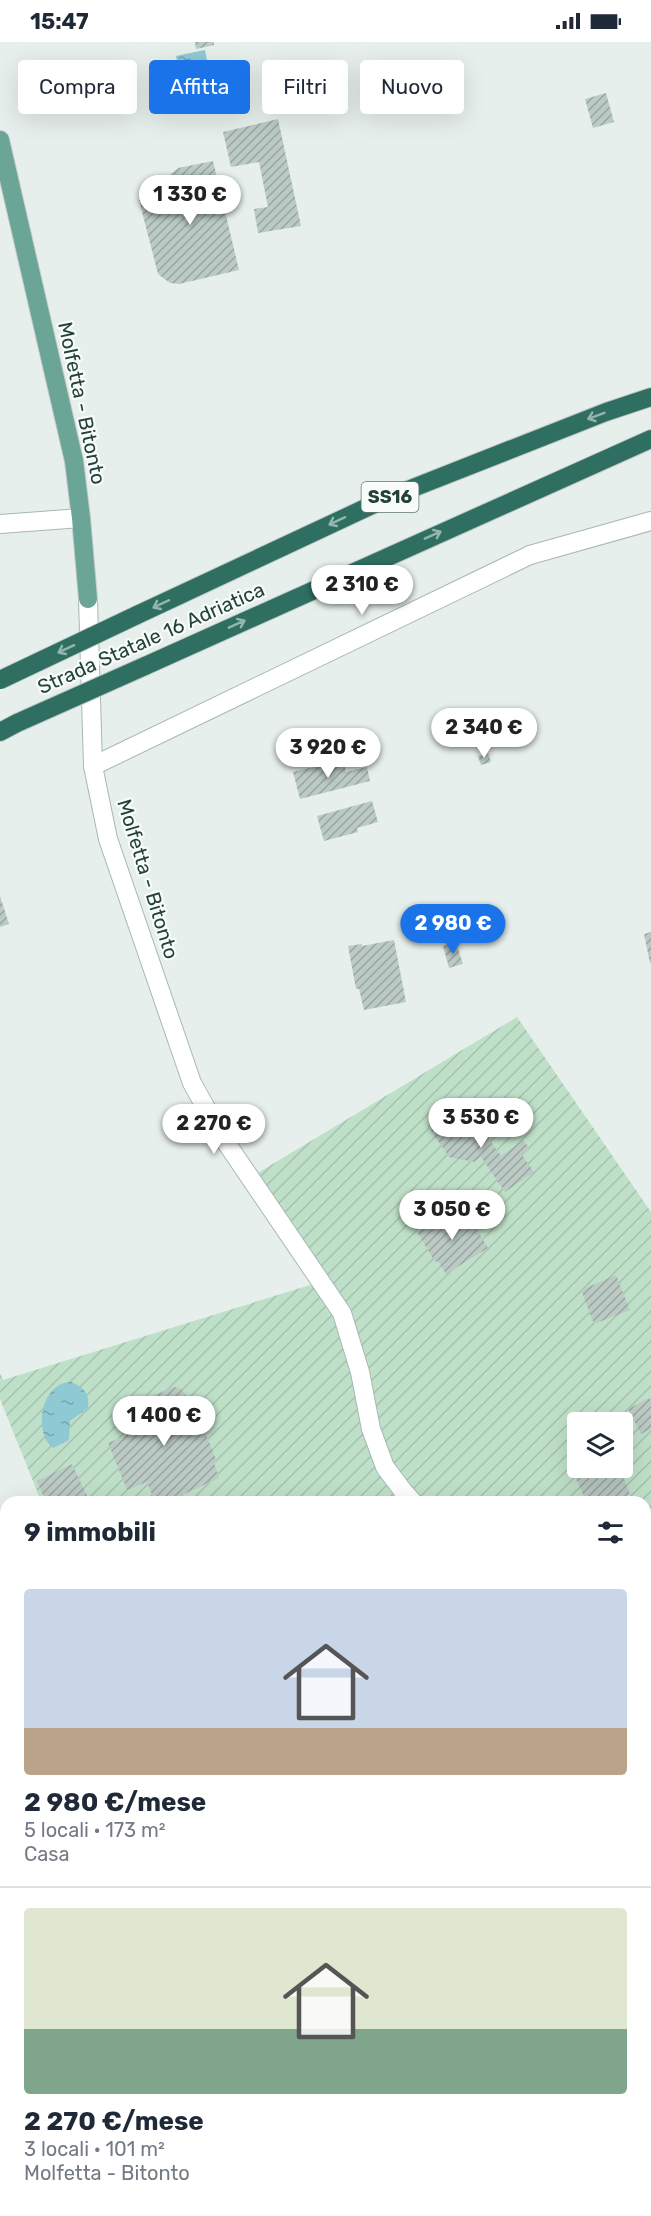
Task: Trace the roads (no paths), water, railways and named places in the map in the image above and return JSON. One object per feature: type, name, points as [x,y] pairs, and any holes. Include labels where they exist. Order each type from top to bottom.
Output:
[{"type":"highway","name":"Strada Statale 16 Adriatica","points":[[0,680],[385,499],[606,412],[651,397]]},
{"type":"highway","name":"Strada Statale 16 Adriatica","points":[[0,732],[651,439]]},
{"type":"main road","name":"Molfetta - Bitonto","points":[[0,140],[74,461],[88,599]]},
{"type":"street","points":[[0,524],[81,518]]},
{"type":"street","points":[[93,766],[530,555],[651,521]]},
{"type":"street","name":"Molfetta - Bitonto","points":[[88,599],[93,766],[108,839],[192,1083],[222,1135],[342,1313],[360,1372],[371,1429],[385,1467],[408,1496]]},
{"type":"water","points":[[205,50],[207,60],[177,60],[176,56]]},
{"type":"water","points":[[71,1382],[85,1392],[88,1408],[70,1421],[69,1440],[53,1448],[43,1432],[43,1410],[52,1391],[60,1385]]}]
